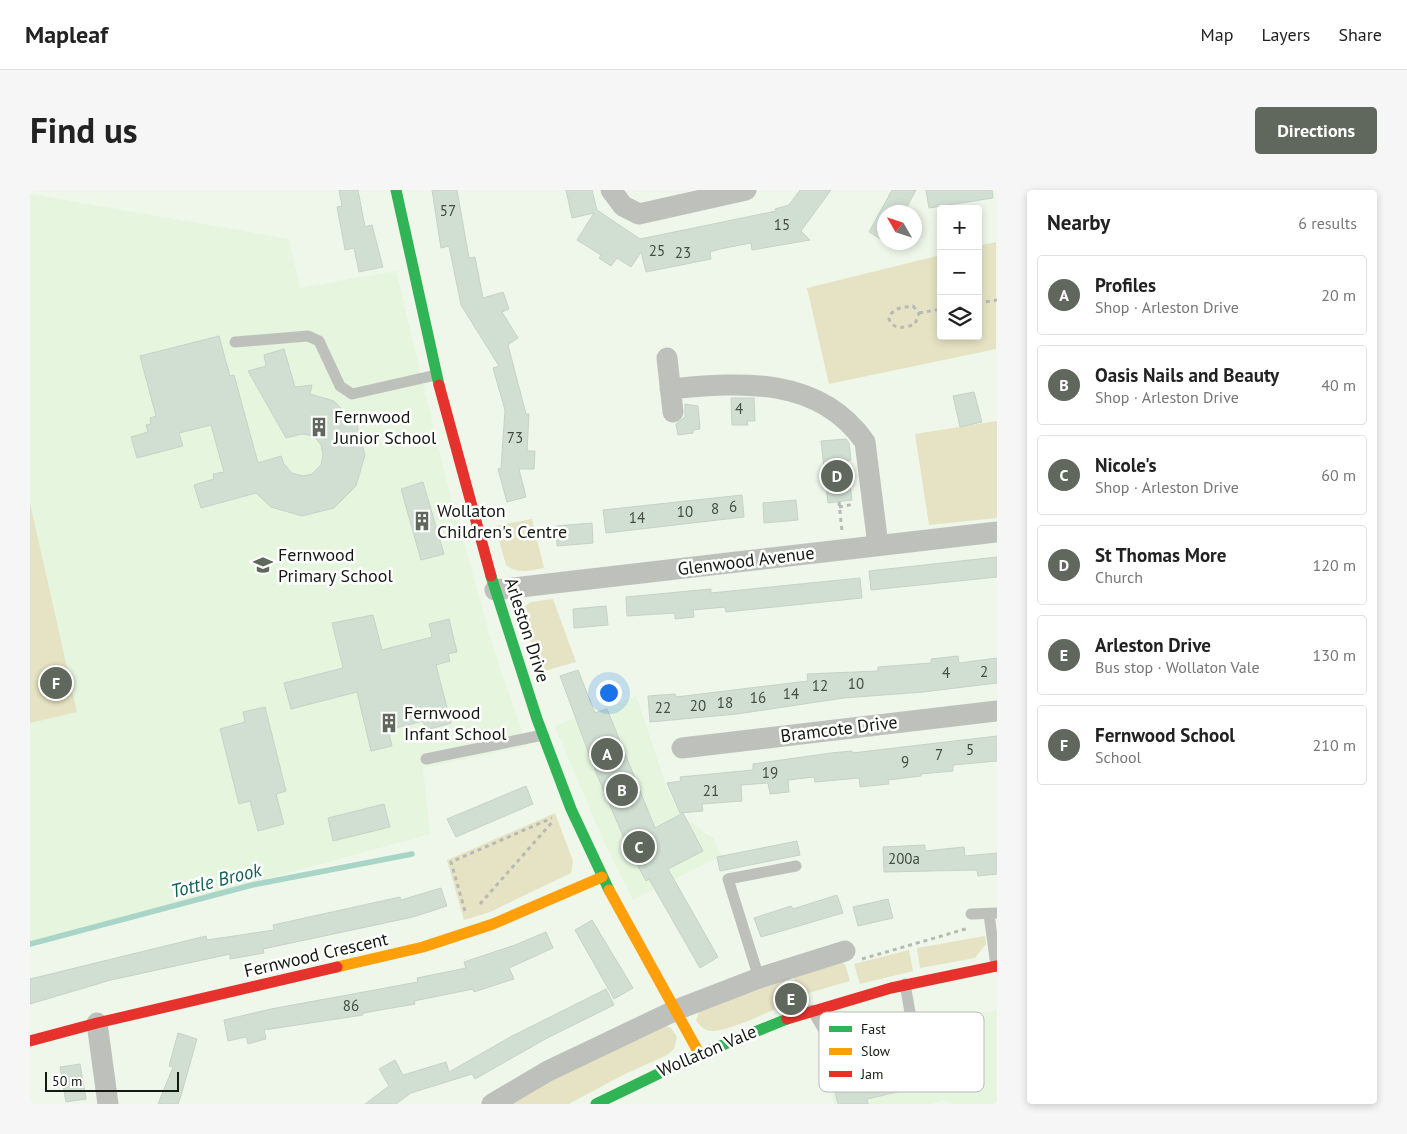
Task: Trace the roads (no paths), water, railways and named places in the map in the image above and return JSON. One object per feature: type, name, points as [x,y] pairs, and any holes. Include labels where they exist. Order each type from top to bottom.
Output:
[{"type":"street","name":"Arleston Drive","points":[[396,190],[436,375],[495,590],[543,735],[571,809],[602,877],[699,1053]]},
{"type":"street","points":[[612,190],[623,206],[639,214],[746,190]]},
{"type":"street","points":[[667,358],[673,412]]},
{"type":"street","points":[[670,389],[717,385],[790,389],[816,399],[842,418],[855,428],[865,442],[878,546]]},
{"type":"street","name":"Glenwood Avenue","points":[[495,590],[997,532]]},
{"type":"street","name":"Bramcote Drive","points":[[682,748],[997,712]]},
{"type":"street","name":"Fernwood Crescent","points":[[30,1041],[379,959],[472,932],[602,877]]},
{"type":"street","points":[[492,1104],[548,1070],[676,1010],[759,978],[845,951]]},
{"type":"street","name":"Wollaton Vale","points":[[596,1104],[699,1053],[780,1020],[905,982],[996,966]]},
{"type":"street","points":[[97,1024],[108,1104]]},
{"type":"lane","points":[[236,342],[308,336],[319,341],[340,386],[352,394],[436,375]]},
{"type":"lane","points":[[426,759],[543,735]]},
{"type":"lane","points":[[759,978],[728,879],[796,866]]},
{"type":"lane","points":[[971,914],[992,917],[996,966]]},
{"type":"lane","points":[[905,982],[910,1012]]},
{"type":"lane","points":[[812,1010],[819,1022]]},
{"type":"waterway","name":"Tottle Brook","points":[[30,944],[252,885],[412,854]]},
{"type":"place","name":"Fernwood Junior School","points":[[319,427]]},
{"type":"place","name":"St Thomas More","points":[[837,476]]},
{"type":"place","name":"Wollaton Children's Centre","points":[[422,521]]},
{"type":"place","name":"Fernwood Primary School","points":[[263,565]]},
{"type":"place","name":"Fernwood School","points":[[56,683]]},
{"type":"place","name":"Fernwood Infant School","points":[[389,723]]},
{"type":"place","name":"Profiles","points":[[607,754]]},
{"type":"place","name":"Oasis Nails and Beauty","points":[[622,790]]},
{"type":"place","name":"Nicole's","points":[[639,847]]},
{"type":"place","name":"Arleston Drive","points":[[791,999]]}]
